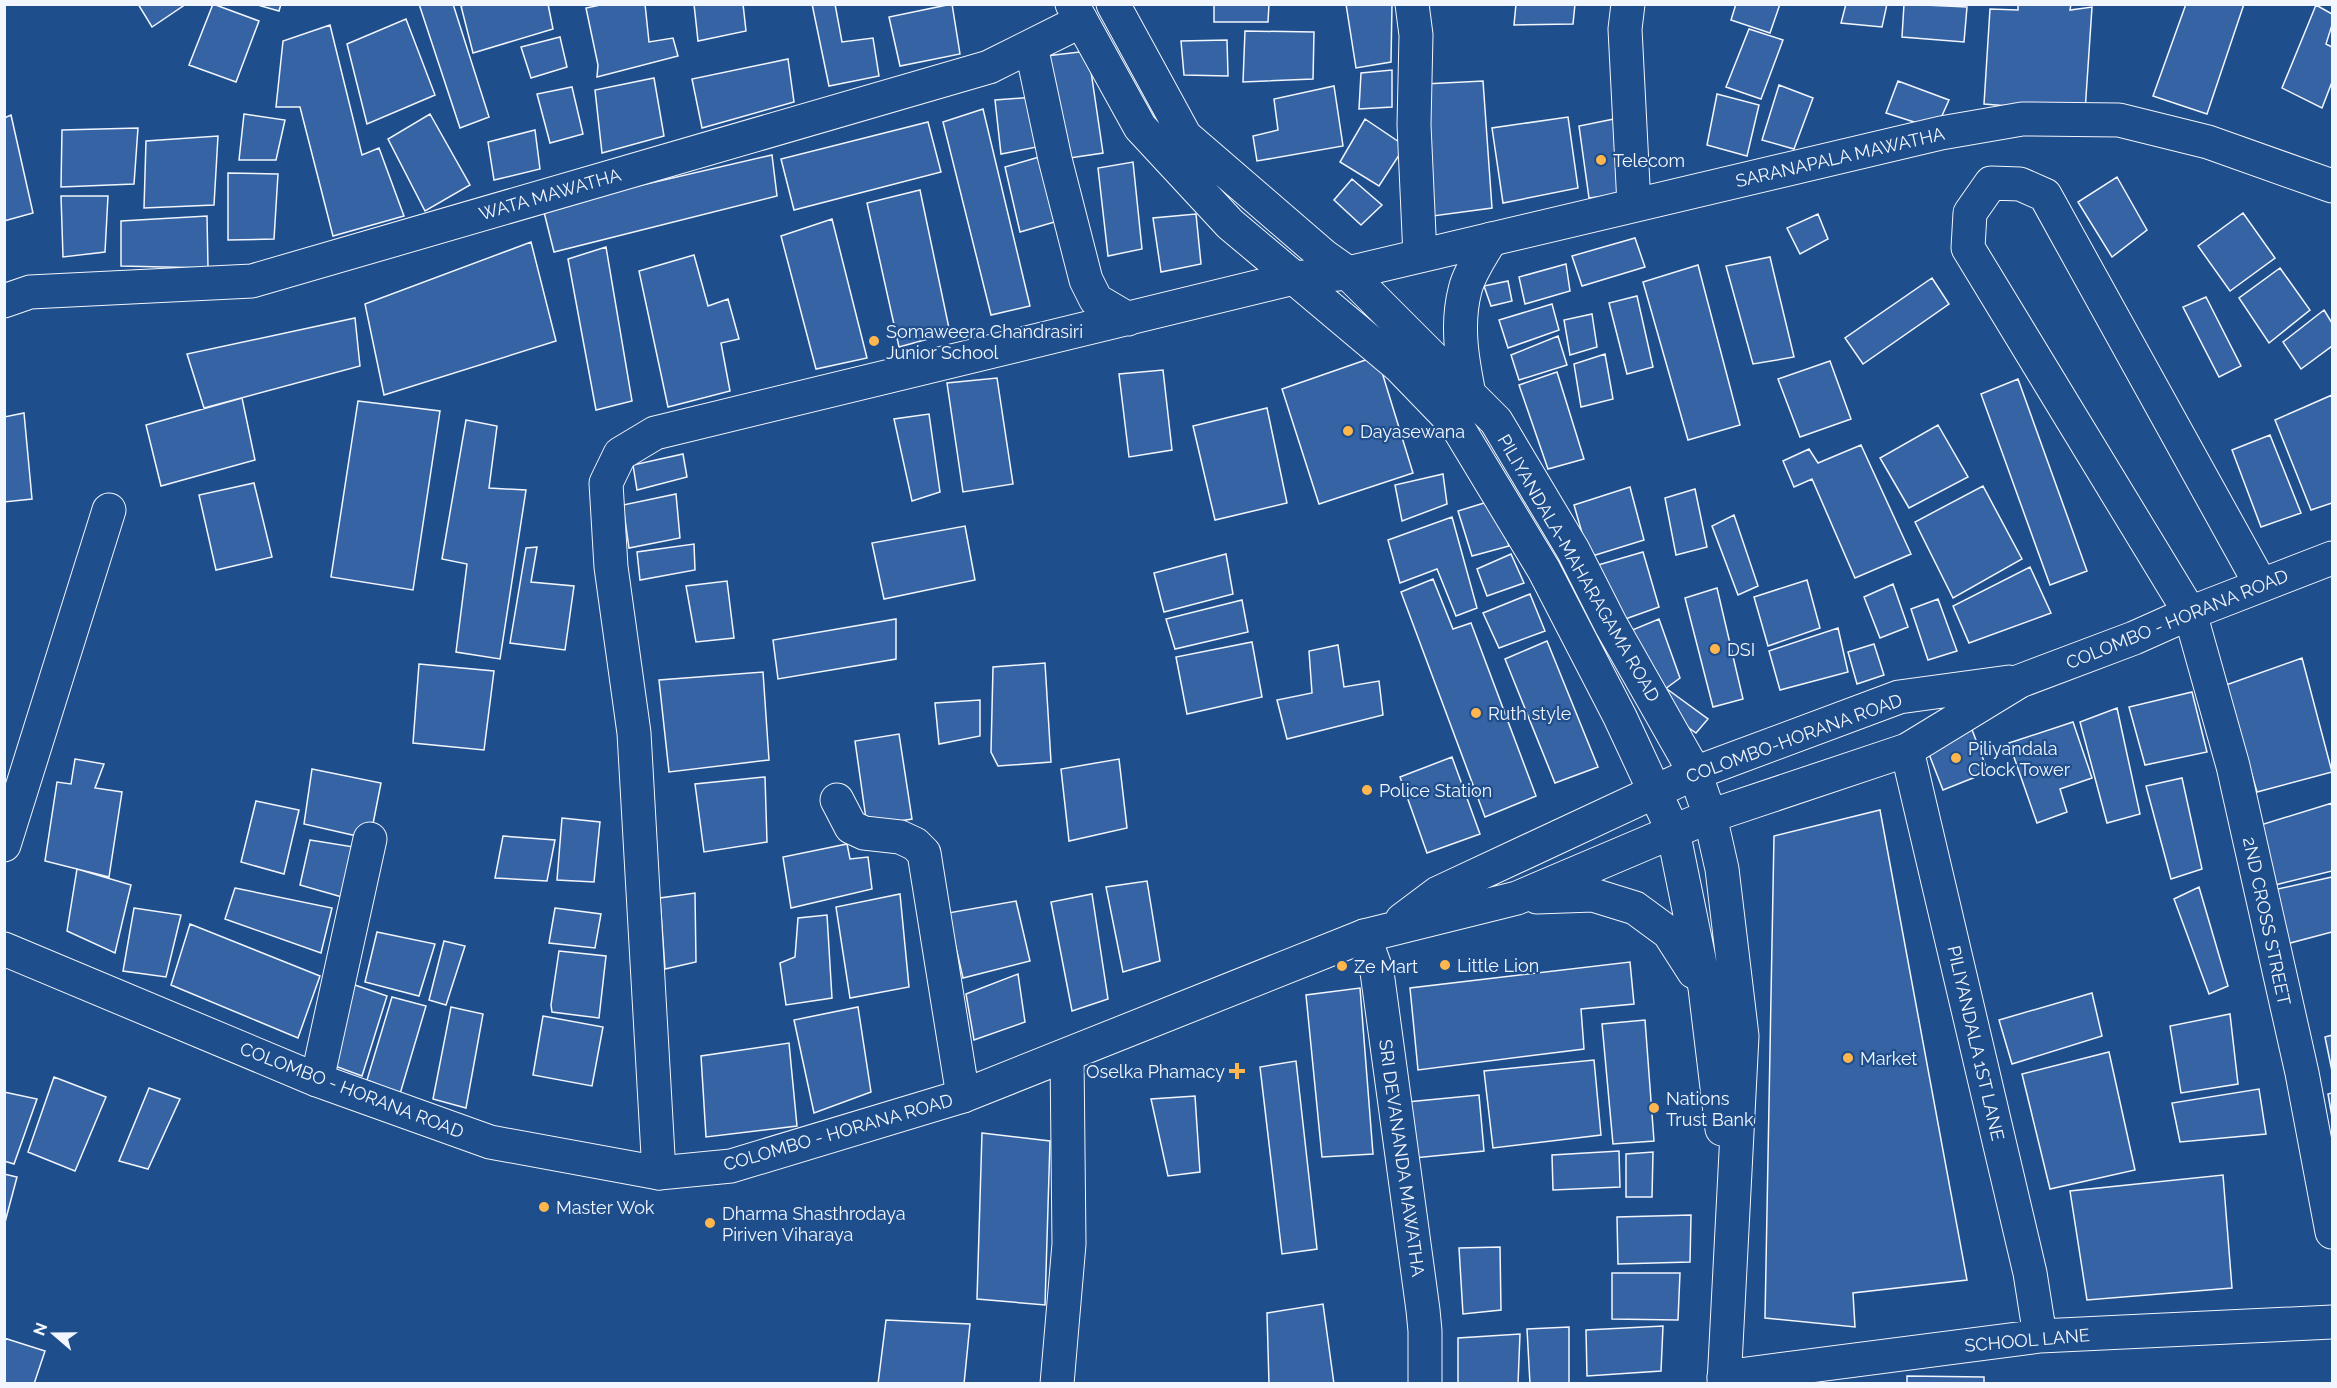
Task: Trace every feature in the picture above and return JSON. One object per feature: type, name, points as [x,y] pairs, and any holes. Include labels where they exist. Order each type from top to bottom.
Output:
[{"type":"street","name":"PILIYANDALA-MAHARAGAMA ROAD","points":[[1113,4],[1185,136],[1324,256],[1348,273],[1496,421],[1567,540],[1611,625],[1695,773],[1710,816],[1722,868],[1742,1036],[1731,1274]]},
{"type":"street","points":[[1412,4],[1416,35],[1414,124],[1420,256]]},
{"type":"street","points":[[1628,4],[1625,29],[1634,205]]},
{"type":"street","name":"PILIYANDALA-MAHARAGAMA ROAD","points":[[1077,13],[1140,127],[1230,224],[1399,366],[1457,426],[1544,570],[1620,717],[1673,831],[1705,988],[1724,1147],[1731,1274]]},
{"type":"street","name":"WATA MAWATHA","points":[[4,301],[30,292],[252,281],[989,67],[1031,46],[1077,13]]},
{"type":"street","points":[[1031,46],[1055,159],[1086,280],[1096,300],[1128,319]]},
{"type":"street","name":"SARANAPALA MAWATHA","points":[[659,1173],[634,733],[611,567],[606,483],[620,454],[655,433],[1294,278],[1348,273],[1941,133],[2022,119],[2119,120],[2208,142],[2332,186]]},
{"type":"street","name":"2ND CROSS STREET","points":[[2261,585],[2045,195],[2019,184],[1991,183],[1970,213],[1968,248],[2190,612],[2234,766],[2302,1073],[2332,1232]]},
{"type":"street","points":[[1469,394],[1462,358],[1460,322],[1465,288],[1491,239]]},
{"type":"street","points":[[4,845],[109,510]]},
{"type":"street","name":"COLOMBO - HORANA ROAD","points":[[2020,681],[2134,638],[2190,612],[2332,558]]},
{"type":"street","points":[[1378,932],[1517,898],[1710,816],[1907,750],[2020,681]]},
{"type":"street","name":"COLOMBO-HORANA ROAD","points":[[1378,932],[1438,893],[1695,773],[1899,698],[2020,681]]},
{"type":"street","name":"PILIYANDALA 1ST LANE","points":[[1907,750],[2030,1273],[2040,1336]]},
{"type":"street","points":[[837,800],[851,827],[864,833],[900,837],[915,844],[924,853],[963,1096]]},
{"type":"street","points":[[317,1080],[370,839]]},
{"type":"street","points":[[1517,898],[1593,895],[1635,908],[1669,933],[1705,988]]},
{"type":"street","name":"COLOMBO - HORANA ROAD","points":[[4,950],[317,1080],[489,1142],[659,1173],[731,1166],[963,1096],[1378,932]]},
{"type":"street","name":"SRI DEVANANDA MAWATHA","points":[[1378,932],[1377,972],[1423,1310],[1425,1383]]},
{"type":"street","points":[[1057,1383],[1069,1244],[1067,1056]]},
{"type":"street","points":[[1724,1380],[1731,1274]]},
{"type":"street","name":"SCHOOL LANE","points":[[1724,1380],[2040,1336],[2332,1322]]},
{"type":"building","points":[[138,4],[186,4],[152,27]]},
{"type":"building","points":[[213,4],[259,21],[236,82],[189,65]]},
{"type":"building","points":[[254,4],[281,4],[279,11]]},
{"type":"building","points":[[419,4],[453,4],[489,117],[460,128]]},
{"type":"building","points":[[468,4],[548,4],[553,29],[473,53],[461,6]]},
{"type":"building","points":[[605,4],[645,4],[649,42],[673,38],[678,56],[597,77],[598,65],[586,8]]},
{"type":"building","points":[[694,4],[743,4],[746,31],[698,41]]},
{"type":"building","points":[[812,4],[835,4],[842,42],[873,38],[879,76],[829,86]]},
{"type":"building","points":[[952,4],[960,54],[900,66],[889,17]]},
{"type":"building","points":[[1214,4],[1269,4],[1268,22],[1214,22]]},
{"type":"building","points":[[1346,4],[1392,4],[1391,62],[1356,68]]},
{"type":"building","points":[[1516,4],[1575,4],[1573,24],[1514,25]]},
{"type":"building","points":[[1736,4],[1780,4],[1770,33],[1731,20]]},
{"type":"building","points":[[1846,4],[1887,4],[1882,27],[1841,23]]},
{"type":"building","points":[[1904,4],[1967,7],[1964,42],[1902,37]]},
{"type":"building","points":[[2018,4],[2071,4],[2070,10],[2092,7],[2085,112],[1984,104],[1990,9],[2018,10]]},
{"type":"building","points":[[2186,4],[2244,4],[2207,114],[2153,96]]},
{"type":"building","points":[[2316,5],[2332,14],[2332,25],[2326,44],[2332,47],[2332,82],[2322,108],[2282,88]]},
{"type":"building","points":[[406,19],[435,95],[367,124],[347,44]]},
{"type":"building","points":[[330,25],[362,155],[379,148],[404,216],[333,236],[300,107],[276,107],[283,41]]},
{"type":"building","points":[[1749,29],[1783,40],[1761,99],[1726,87]]},
{"type":"building","points":[[1245,31],[1314,32],[1313,79],[1243,82]]},
{"type":"building","points":[[560,37],[567,67],[531,78],[521,47]]},
{"type":"building","points":[[1227,40],[1228,76],[1184,75],[1181,41]]},
{"type":"building","points":[[1088,51],[1103,153],[1063,159],[1046,56]]},
{"type":"building","points":[[788,59],[794,102],[702,128],[692,79]]},
{"type":"building","points":[[1392,70],[1392,107],[1359,109],[1361,73]]},
{"type":"building","points":[[654,78],[664,136],[602,153],[595,90]]},
{"type":"building","points":[[1483,81],[1492,208],[1433,216],[1424,84]]},
{"type":"building","points":[[1898,81],[1949,100],[1936,129],[1886,113]]},
{"type":"building","points":[[1779,85],[1813,98],[1794,149],[1762,140]]},
{"type":"building","points":[[1334,86],[1343,146],[1257,161],[1253,136],[1278,130],[1274,99]]},
{"type":"building","points":[[572,87],[583,134],[550,143],[537,94]]},
{"type":"building","points":[[1717,94],[1759,105],[1747,156],[1707,145]]},
{"type":"building","points":[[1034,97],[1037,147],[1001,154],[995,100]]},
{"type":"building","points":[[983,109],[1030,306],[991,315],[943,122]]},
{"type":"building","points":[[244,114],[285,120],[276,160],[239,160]]},
{"type":"building","points":[[430,114],[470,185],[425,211],[388,139]]},
{"type":"building","points":[[11,115],[33,213],[4,221],[4,118]]},
{"type":"building","points":[[1568,117],[1578,188],[1503,203],[1492,128]]},
{"type":"building","points":[[1365,119],[1405,146],[1379,186],[1340,162]]},
{"type":"building","name":"Telecom","points":[[1614,119],[1621,194],[1589,198],[1579,126]]},
{"type":"building","points":[[928,122],[941,172],[794,210],[781,159]]},
{"type":"building","points":[[138,128],[134,184],[61,187],[62,130]]},
{"type":"building","points":[[535,130],[540,169],[494,180],[488,142]]},
{"type":"building","points":[[218,136],[214,205],[144,208],[146,141]]},
{"type":"building","points":[[772,155],[777,196],[554,252],[543,208]]},
{"type":"building","points":[[1046,155],[1058,221],[1020,232],[1005,167]]},
{"type":"building","points":[[1133,162],[1142,249],[1108,256],[1098,168]]},
{"type":"building","points":[[228,173],[278,174],[274,239],[228,240]]},
{"type":"building","points":[[2117,177],[2147,230],[2112,257],[2078,202]]},
{"type":"building","points":[[1352,179],[1382,205],[1361,225],[1334,200]]},
{"type":"building","points":[[920,190],[950,333],[899,347],[867,203]]},
{"type":"building","points":[[61,196],[108,196],[105,252],[63,257]]},
{"type":"building","points":[[2243,213],[2275,258],[2230,291],[2198,246]]},
{"type":"building","points":[[1196,214],[1201,264],[1161,272],[1153,218]]},
{"type":"building","points":[[1818,214],[1828,239],[1800,254],[1787,228]]},
{"type":"building","points":[[207,216],[208,268],[121,266],[121,221]]},
{"type":"building","points":[[832,219],[867,358],[816,369],[781,236]]},
{"type":"building","points":[[1635,238],[1645,267],[1582,286],[1572,256]]},
{"type":"building","points":[[531,242],[556,341],[384,395],[365,304]]},
{"type":"building","points":[[606,247],[632,401],[596,410],[568,259]]},
{"type":"building","points":[[694,255],[708,306],[728,299],[739,339],[721,343],[730,391],[668,407],[639,271]]},
{"type":"building","points":[[1770,257],[1794,357],[1753,364],[1726,266]]},
{"type":"building","points":[[1566,264],[1570,291],[1525,304],[1519,277]]},
{"type":"building","points":[[1698,265],[1740,425],[1688,440],[1643,282]]},
{"type":"building","points":[[2280,268],[2310,310],[2269,343],[2239,298]]},
{"type":"building","points":[[1932,278],[1949,304],[1863,364],[1845,338]]},
{"type":"building","points":[[1508,281],[1512,301],[1491,306],[1484,286]]},
{"type":"building","points":[[1637,296],[1653,367],[1627,374],[1609,303]]},
{"type":"building","points":[[2206,297],[2241,366],[2219,377],[2183,307]]},
{"type":"building","points":[[1552,304],[1559,330],[1508,348],[1499,320]]},
{"type":"building","points":[[2324,310],[2332,323],[2332,346],[2301,369],[2283,342]]},
{"type":"building","points":[[1592,314],[1597,347],[1570,355],[1564,320]]},
{"type":"building","points":[[355,318],[360,366],[204,408],[187,354]]},
{"type":"building","points":[[1558,336],[1567,365],[1519,380],[1511,355]]},
{"type":"building","points":[[1605,354],[1613,399],[1581,407],[1574,364]]},
{"type":"building","name":"Dayasewana","points":[[1377,356],[1413,473],[1319,504],[1282,389]]},
{"type":"building","points":[[1830,361],[1851,419],[1800,437],[1778,379]]},
{"type":"building","points":[[1163,370],[1172,450],[1129,457],[1119,374]]},
{"type":"building","points":[[1557,372],[1584,459],[1548,469],[1519,385]]},
{"type":"building","points":[[997,378],[1013,484],[963,492],[947,383]]},
{"type":"building","points":[[2018,379],[2087,571],[2050,585],[1981,394]]},
{"type":"building","points":[[2332,395],[2332,503],[2311,510],[2275,420]]},
{"type":"building","points":[[242,398],[255,460],[161,486],[146,425]]},
{"type":"building","points":[[358,401],[440,411],[413,590],[331,577]]},
{"type":"building","points":[[1267,408],[1287,503],[1215,520],[1193,426]]},
{"type":"building","points":[[24,413],[32,499],[4,502],[4,417]]},
{"type":"building","points":[[929,414],[940,492],[912,501],[894,419]]},
{"type":"building","points":[[466,420],[497,426],[489,488],[526,490],[500,659],[456,652],[467,564],[442,559]]},
{"type":"building","points":[[1938,425],[1968,477],[1909,508],[1880,458]]},
{"type":"building","points":[[2270,435],[2301,513],[2261,527],[2232,450]]},
{"type":"building","points":[[1861,445],[1911,554],[1855,578],[1812,479],[1794,487],[1783,461],[1809,449],[1818,463]]},
{"type":"building","points":[[683,454],[687,477],[637,490],[633,465]]},
{"type":"building","points":[[1443,474],[1447,504],[1402,521],[1395,485]]},
{"type":"building","points":[[254,483],[272,557],[216,570],[199,495]]},
{"type":"building","points":[[1983,486],[2022,559],[1953,598],[1915,522]]},
{"type":"building","points":[[1630,487],[1644,540],[1589,557],[1574,505]]},
{"type":"building","points":[[1695,489],[1707,547],[1676,555],[1665,498]]},
{"type":"building","points":[[676,494],[680,538],[629,548],[623,505]]},
{"type":"building","points":[[1494,500],[1509,546],[1472,556],[1458,511]]},
{"type":"building","points":[[1734,515],[1758,586],[1738,595],[1712,526]]},
{"type":"building","points":[[1452,517],[1477,608],[1456,616],[1437,569],[1400,583],[1388,540]]},
{"type":"building","points":[[965,526],[975,580],[884,599],[872,543]]},
{"type":"building","points":[[694,544],[695,570],[640,580],[637,552]]},
{"type":"building","points":[[537,547],[531,582],[574,586],[565,650],[510,643],[526,548]]},
{"type":"building","points":[[1643,552],[1659,607],[1617,622],[1598,565]]},
{"type":"building","points":[[1226,554],[1233,594],[1164,612],[1154,573]]},
{"type":"building","points":[[1511,554],[1524,583],[1487,596],[1477,569]]},
{"type":"building","points":[[2030,567],[2051,613],[1969,643],[1953,606]]},
{"type":"building","name":"Ruth style","points":[[1433,579],[1453,629],[1471,623],[1536,796],[1485,817],[1401,592]]},
{"type":"building","points":[[1807,580],[1820,628],[1768,646],[1754,597]]},
{"type":"building","points":[[727,581],[734,638],[696,642],[686,586]]},
{"type":"building","points":[[1893,584],[1908,627],[1880,638],[1864,597]]},
{"type":"building","name":"DSI","points":[[1717,588],[1743,699],[1713,707],[1685,598]]},
{"type":"building","points":[[1530,594],[1545,631],[1499,648],[1483,613]]},
{"type":"building","points":[[1938,599],[1957,651],[1928,660],[1911,609]]},
{"type":"building","points":[[1242,600],[1248,632],[1175,649],[1166,619]]},
{"type":"building","points":[[896,619],[896,659],[778,679],[773,640]]},
{"type":"building","points":[[1659,619],[1680,678],[1665,689],[1625,633]]},
{"type":"building","points":[[1838,628],[1848,672],[1780,690],[1769,651]]},
{"type":"building","points":[[1547,641],[1598,767],[1555,783],[1505,659]]},
{"type":"building","points":[[1252,642],[1262,697],[1187,714],[1176,657]]},
{"type":"building","points":[[1874,644],[1884,675],[1857,684],[1848,652]]},
{"type":"building","points":[[1338,645],[1344,687],[1379,681],[1383,715],[1287,739],[1277,700],[1312,693],[1309,651]]},
{"type":"building","points":[[2302,658],[2332,772],[2257,792],[2226,685]]},
{"type":"building","points":[[1045,663],[1051,762],[998,766],[991,752],[993,667]]},
{"type":"building","points":[[419,664],[494,671],[484,750],[413,743]]},
{"type":"building","points":[[763,672],[769,760],[669,772],[659,680]]},
{"type":"building","points":[[1667,689],[1708,719],[1696,733],[1658,706]]},
{"type":"building","points":[[2192,692],[2207,752],[2145,765],[2129,707]]},
{"type":"building","points":[[980,700],[980,736],[939,744],[935,703]]},
{"type":"building","points":[[2117,708],[2140,814],[2107,823],[2080,722]]},
{"type":"building","points":[[2073,722],[2092,778],[2060,789],[2067,812],[2037,823],[2009,743]]},
{"type":"building","name":"Piliyandala Clock Tower","points":[[1971,727],[1988,772],[1943,790],[1925,744]]},
{"type":"building","points":[[899,734],[912,819],[867,826],[855,741]]},
{"type":"building","points":[[1452,757],[1480,834],[1427,853],[1400,777]]},
{"type":"building","points":[[75,759],[104,764],[95,788],[122,792],[109,877],[45,861],[57,782],[71,784]]},
{"type":"building","points":[[1119,759],[1127,828],[1069,841],[1061,769]]},
{"type":"building","points":[[312,769],[381,783],[370,839],[304,824]]},
{"type":"building","points":[[765,777],[767,842],[704,852],[695,784]]},
{"type":"building","points":[[2182,778],[2202,869],[2171,879],[2146,786]]},
{"type":"building","points":[[256,801],[299,810],[284,874],[241,862]]},
{"type":"building","points":[[2332,803],[2332,871],[2263,888],[2251,828]]},
{"type":"building","name":"Market","points":[[1880,810],[1967,1280],[1853,1293],[1855,1327],[1765,1318],[1774,836]]},
{"type":"building","points":[[562,818],[600,822],[594,882],[557,880]]},
{"type":"building","points":[[503,836],[555,840],[547,881],[495,878]]},
{"type":"building","points":[[310,840],[354,847],[342,897],[300,885]]},
{"type":"building","points":[[847,844],[850,859],[868,857],[872,889],[791,908],[783,857]]},
{"type":"building","points":[[77,869],[131,885],[115,953],[67,931]]},
{"type":"building","points":[[2332,877],[2332,932],[2275,947],[2264,892]]},
{"type":"building","points":[[1147,881],[1160,961],[1123,972],[1106,887]]},
{"type":"building","points":[[2199,887],[2228,986],[2209,994],[2174,899]]},
{"type":"building","points":[[235,888],[332,908],[321,953],[225,919]]},
{"type":"building","points":[[695,893],[696,962],[665,969],[660,898]]},
{"type":"building","points":[[900,894],[909,987],[850,998],[836,907]]},
{"type":"building","points":[[1092,894],[1108,999],[1072,1011],[1051,902]]},
{"type":"building","points":[[1016,901],[1030,961],[963,978],[948,913]]},
{"type":"building","points":[[134,908],[181,915],[166,977],[123,971]]},
{"type":"building","points":[[555,908],[601,914],[595,948],[549,943]]},
{"type":"building","points":[[827,915],[832,998],[786,1005],[780,963],[795,957],[798,918]]},
{"type":"building","points":[[190,924],[320,976],[298,1038],[171,985]]},
{"type":"building","points":[[377,932],[435,944],[419,996],[365,982]]},
{"type":"building","points":[[444,941],[465,946],[446,1005],[429,1000]]},
{"type":"building","points":[[559,951],[606,956],[599,1018],[552,1012]]},
{"type":"building","points":[[1630,962],[1634,1004],[1581,1009],[1584,1049],[1418,1070],[1410,988]]},
{"type":"building","points":[[1018,974],[1025,1022],[974,1040],[966,994]]},
{"type":"building","points":[[352,984],[387,996],[362,1076],[335,1066]]},
{"type":"building","points":[[1360,988],[1373,1154],[1322,1157],[1306,995]]},
{"type":"building","points":[[2092,993],[2102,1036],[2012,1064],[1999,1020]]},
{"type":"building","points":[[392,997],[426,1006],[400,1094],[367,1080]]},
{"type":"building","points":[[451,1007],[483,1014],[466,1108],[433,1099]]},
{"type":"building","points":[[858,1007],[871,1092],[814,1113],[794,1020]]},
{"type":"building","points":[[2230,1014],[2238,1084],[2181,1093],[2170,1026]]},
{"type":"building","points":[[543,1016],[603,1027],[592,1086],[533,1075]]},
{"type":"building","points":[[1645,1020],[1654,1141],[1613,1144],[1602,1024]]},
{"type":"building","points":[[2332,1035],[2332,1071],[2325,1037]]},
{"type":"building","points":[[789,1043],[797,1126],[706,1137],[701,1056]]},
{"type":"building","points":[[2109,1052],[2135,1170],[2050,1189],[2022,1074]]},
{"type":"building","points":[[1594,1060],[1601,1135],[1493,1148],[1484,1071]]},
{"type":"building","points":[[1296,1061],[1317,1249],[1282,1254],[1260,1067]]},
{"type":"building","points":[[54,1077],[106,1097],[75,1171],[28,1152]]},
{"type":"building","points":[[149,1088],[180,1099],[148,1169],[119,1161]]},
{"type":"building","points":[[2259,1089],[2266,1134],[2180,1142],[2172,1103]]},
{"type":"building","points":[[4,1092],[37,1099],[14,1164],[4,1161]]},
{"type":"building","points":[[2332,1093],[2332,1117],[2328,1094]]},
{"type":"building","points":[[1479,1095],[1484,1151],[1414,1158],[1407,1102]]},
{"type":"building","points":[[1195,1096],[1200,1172],[1168,1176],[1151,1099]]},
{"type":"building","points":[[982,1133],[1050,1141],[1045,1305],[977,1299]]},
{"type":"building","points":[[1619,1151],[1620,1187],[1553,1190],[1552,1155]]},
{"type":"building","points":[[1653,1152],[1652,1197],[1626,1197],[1626,1154]]},
{"type":"building","points":[[4,1174],[17,1177],[4,1226]]},
{"type":"building","points":[[2223,1175],[2232,1288],[2087,1300],[2070,1191]]},
{"type":"building","points":[[1691,1215],[1690,1262],[1618,1264],[1617,1217]]},
{"type":"building","points":[[1500,1247],[1501,1310],[1463,1314],[1459,1248]]},
{"type":"building","points":[[1612,1273],[1680,1273],[1678,1320],[1612,1319]]},
{"type":"building","points":[[1323,1304],[1334,1384],[1269,1384],[1267,1313]]},
{"type":"building","points":[[886,1320],[970,1324],[964,1384],[878,1384]]},
{"type":"building","points":[[1663,1326],[1661,1371],[1587,1376],[1586,1330]]},
{"type":"building","points":[[1569,1327],[1569,1384],[1530,1384],[1527,1329]]},
{"type":"building","points":[[1520,1334],[1518,1384],[1458,1384],[1458,1338]]},
{"type":"building","points":[[4,1338],[45,1351],[34,1384],[4,1384]]},
{"type":"building","points":[[1907,1376],[1984,1377],[1984,1384],[1907,1384]]},
{"type":"place","name":"Telecom","points":[[1601,160]]},
{"type":"place","name":"Somaweera Chandrasiri Junior School","points":[[874,341]]},
{"type":"place","name":"Dayasewana","points":[[1348,431]]},
{"type":"place","name":"DSI","points":[[1715,649]]},
{"type":"place","name":"Ruth style","points":[[1476,713]]},
{"type":"place","name":"Piliyandala Clock Tower","points":[[1956,758]]},
{"type":"place","name":"Police Station","points":[[1367,790]]},
{"type":"place","name":"Little Lion","points":[[1445,965]]},
{"type":"place","name":"Ze Mart","points":[[1342,966]]},
{"type":"place","name":"Market","points":[[1848,1058]]},
{"type":"place","name":"Oselka Phamacy","points":[[1237,1071]]},
{"type":"place","name":"Nations Trust Bank","points":[[1654,1108]]},
{"type":"place","name":"Master Wok","points":[[544,1207]]},
{"type":"place","name":"Dharma Shasthrodaya Piriven Viharaya","points":[[710,1223]]}]
